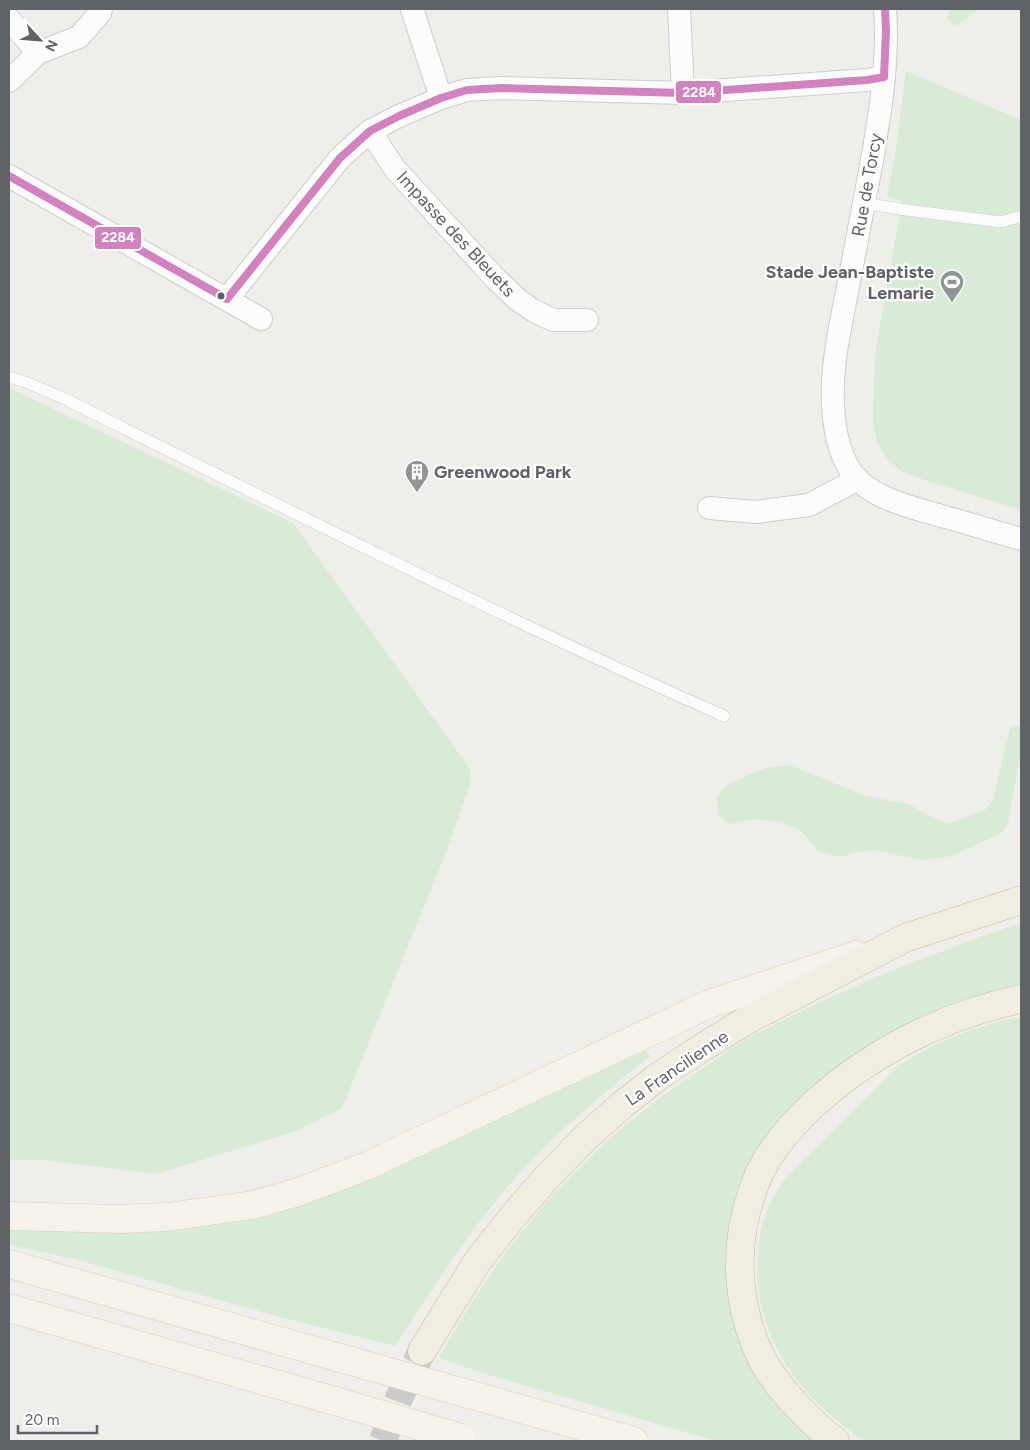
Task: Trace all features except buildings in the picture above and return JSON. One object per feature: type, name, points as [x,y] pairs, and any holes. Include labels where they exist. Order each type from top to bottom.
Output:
[{"type":"highway","name":"La Francilienne","points":[[422,1351],[467,1277],[514,1215],[586,1137],[659,1076],[749,1019],[905,938],[1021,900]]},
{"type":"highway","points":[[835,1441],[803,1412],[763,1361],[752,1337],[744,1310],[739,1264],[743,1228],[750,1198],[761,1171],[773,1150],[802,1115],[864,1064],[914,1036],[951,1020],[997,1004],[1021,999]]},
{"type":"main road","points":[[9,1216],[119,1219],[167,1217],[252,1205],[302,1191],[369,1165],[709,1004],[905,938]]},
{"type":"main road","points":[[9,1264],[634,1441]]},
{"type":"main road","points":[[9,1308],[467,1440]]},
{"type":"street","points":[[9,81],[38,53],[79,37],[100,13],[101,9]]},
{"type":"street","points":[[412,9],[441,98]]},
{"type":"street","points":[[680,9],[683,93]]},
{"type":"street","name":"Rue de Torcy","points":[[885,9],[884,77],[879,118],[834,370],[832,403],[836,432],[843,458],[858,479],[878,495],[901,504],[1021,539]]},
{"type":"street","points":[[9,19],[38,53]]},
{"type":"street","points":[[227,299],[340,158],[370,131],[441,98],[467,90],[501,88],[683,93],[868,80],[884,77]]},
{"type":"street","name":"Impasse des Bleuets","points":[[370,131],[395,168],[495,278],[518,300],[534,311],[553,320],[586,320]]},
{"type":"street","points":[[9,176],[260,319]]},
{"type":"street","points":[[709,508],[756,512],[809,505],[858,479]]},
{"type":"lane","points":[[864,203],[1001,222],[1021,216]]},
{"type":"lane","points":[[9,377],[63,398],[405,568],[724,716]]},
{"type":"green space","points":[[950,9],[980,9],[954,26],[947,18]]},
{"type":"green space","name":"Stade Jean-Baptiste Lemarie","points":[[906,71],[1021,120],[1021,510],[901,471],[887,459],[878,444],[873,425],[875,354],[902,202],[887,196],[896,150]]},
{"type":"green space","points":[[9,388],[293,523],[471,770],[469,787],[445,855],[342,1108],[296,1131],[156,1174],[42,1160],[9,1160]]},
{"type":"green space","points":[[1021,727],[1021,751],[1008,823],[1003,832],[952,856],[921,860],[875,850],[840,857],[818,851],[801,831],[781,822],[754,819],[730,824],[718,815],[717,797],[726,786],[765,768],[789,765],[866,796],[909,804],[927,815],[948,824],[985,810],[993,800],[1010,728]]},
{"type":"green space","points":[[1021,923],[1021,986],[974,998],[898,1029],[870,1045],[807,1093],[727,1272],[732,1312],[765,1387],[781,1408],[813,1441],[716,1441],[486,1374],[439,1358],[492,1272],[552,1196],[622,1128],[661,1097],[744,1041],[816,1004],[883,974]]},
{"type":"green space","points":[[1021,1017],[1021,1441],[864,1441],[822,1408],[804,1389],[776,1347],[766,1323],[760,1298],[757,1257],[761,1231],[768,1208],[788,1175],[899,1066],[928,1049],[958,1035],[973,1029]]},
{"type":"green space","points":[[646,1050],[650,1056],[564,1128],[517,1176],[483,1216],[395,1346],[283,1318],[75,1259],[9,1245],[9,1226],[145,1227],[500,1118]]},
{"type":"tunnel","points":[[383,1441],[399,1398],[422,1351]]},
{"type":"transit line","name":"2284","points":[[884,77],[885,9]]},
{"type":"transit line","name":"2284","points":[[227,299],[340,158],[370,131],[441,98],[467,90],[501,88],[683,93],[867,80],[884,77]]},
{"type":"transit line","name":"2284","points":[[9,176],[227,299]]},
{"type":"place","name":"Stade Jean-Baptiste Lemarie","points":[[952,303]]},
{"type":"place","name":"Greenwood Park","points":[[417,493]]}]
